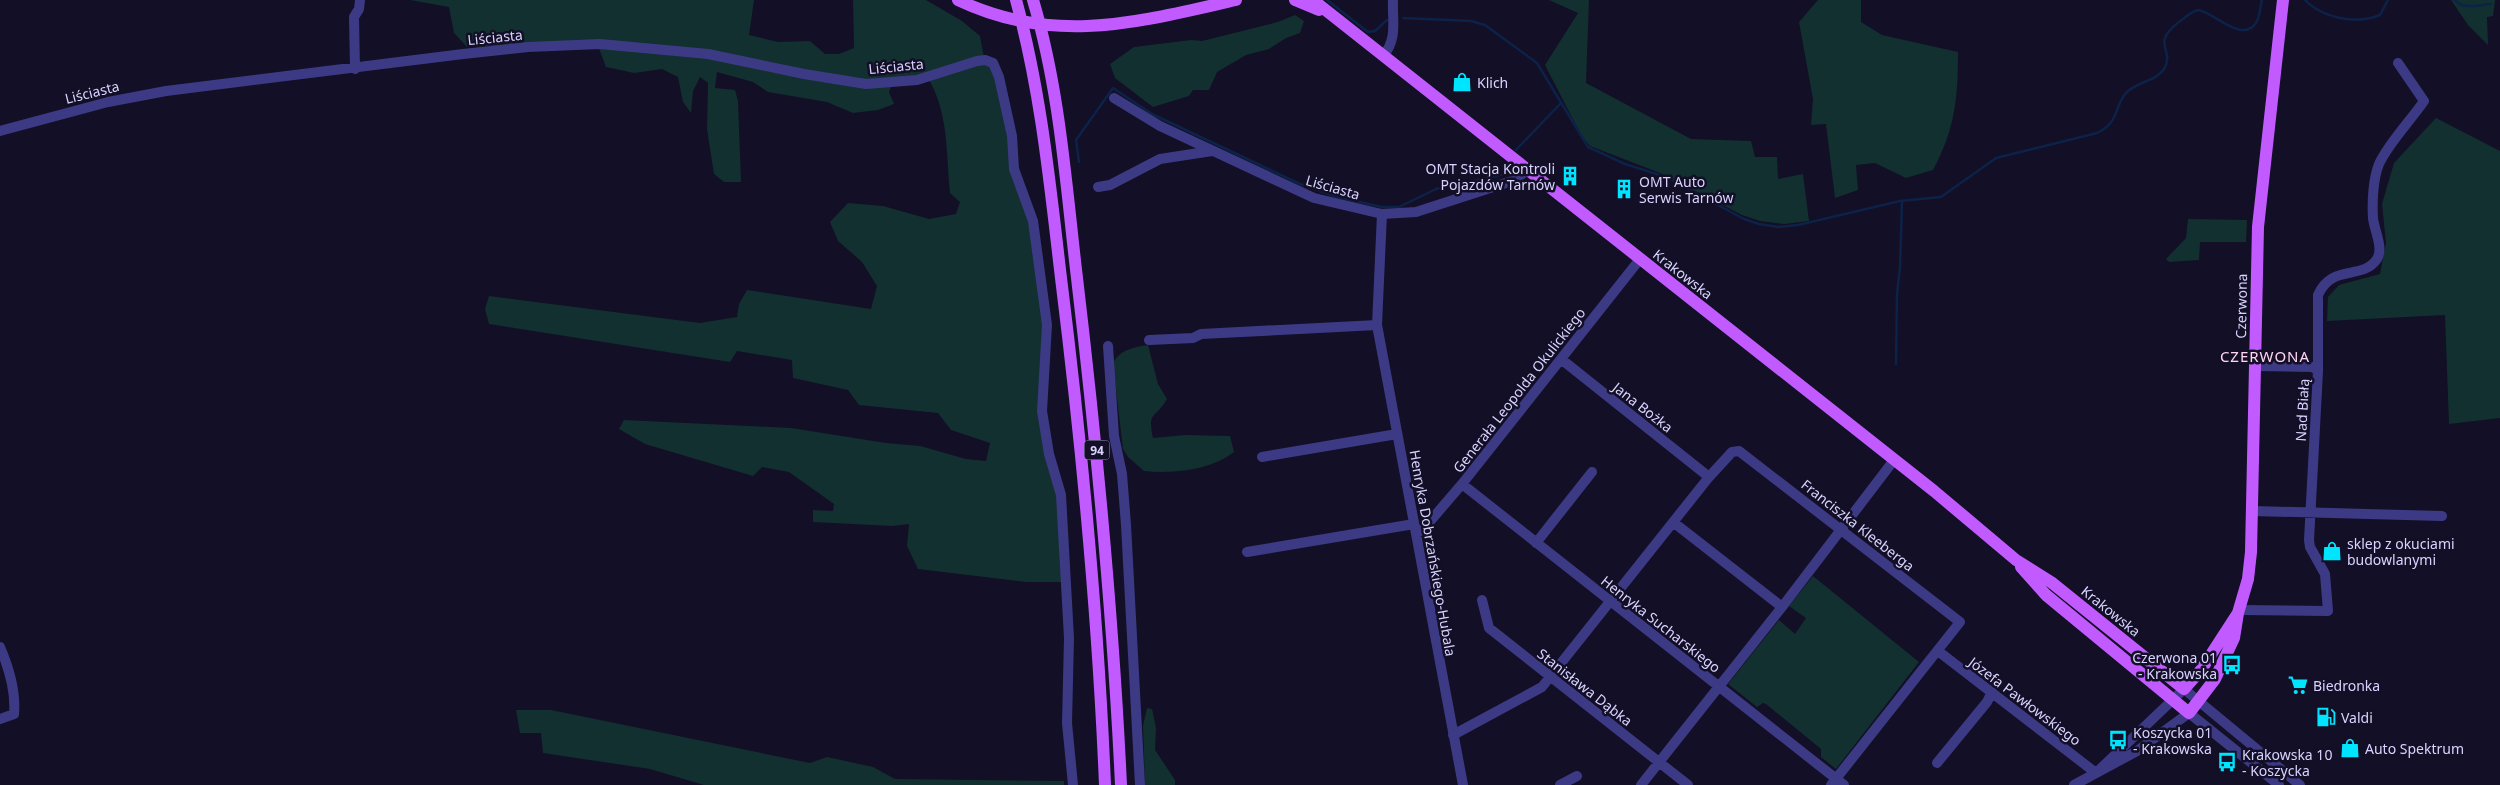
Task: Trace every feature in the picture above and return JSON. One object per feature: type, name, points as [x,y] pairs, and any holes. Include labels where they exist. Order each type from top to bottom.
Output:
[{"type":"main road","points":[[958,0],[981,10],[1028,23],[1079,28],[1115,24],[1236,0]]},
{"type":"main road","name":"94","points":[[1016,0],[1029,49],[1042,126],[1083,464],[1100,679],[1105,785]]},
{"type":"main road","name":"94","points":[[1033,0],[1049,67],[1062,154],[1098,461],[1115,667],[1121,785]]},
{"type":"main road","name":"Krakowska","points":[[1295,0],[1330,14]]},
{"type":"main road","name":"Krakowska","points":[[1313,0],[1894,460],[2016,560],[2051,582],[2184,690]]},
{"type":"main road","name":"Czerwona","points":[[2198,702],[2215,679],[2234,638],[2248,579],[2253,512],[2259,220],[2283,0]]},
{"type":"main road","name":"Krakowska","points":[[2016,560],[2046,595],[2188,713]]},
{"type":"main road","name":"Czerwona","points":[[2184,690],[2201,670],[2239,612]]},
{"type":"main road","points":[[2188,713],[2198,702]]},
{"type":"street","points":[[355,69],[354,17],[359,9],[360,0]]},
{"type":"street","points":[[1383,56],[1389,49],[1394,32],[1393,0]]},
{"type":"street","name":"Liściasta","points":[[0,131],[108,102],[166,91],[528,47],[600,44],[708,54],[804,74],[866,84],[917,80],[977,61],[985,60],[993,63],[999,77],[1012,136],[1014,169],[1033,222],[1047,324],[1042,411],[1049,454],[1061,495],[1069,638],[1067,723],[1073,785]]},
{"type":"street","points":[[2318,371],[2318,295],[2323,284],[2334,276],[2369,267],[2378,257],[2379,244],[2374,220],[2373,202],[2379,164],[2424,102],[2398,63]]},
{"type":"street","name":"Liściasta","points":[[1114,98],[1160,126],[1314,198],[1382,214],[1416,212],[1515,180],[1527,170]]},
{"type":"street","points":[[1098,188],[1110,185],[1160,159],[1213,151]]},
{"type":"street","name":"Henryka Dobrzańskiego-Hubala","points":[[1382,214],[1378,325],[1463,785]]},
{"type":"street","name":"Generała Leopolda Okulickiego","points":[[1415,529],[1426,526],[1462,484],[1640,259]]},
{"type":"street","points":[[1149,340],[1193,338],[1201,334],[1378,325]]},
{"type":"street","points":[[1108,346],[1114,436],[1122,474],[1126,525],[1140,785]]},
{"type":"street","name":"Jana Bożka","points":[[1561,359],[1709,476]]},
{"type":"street","name":"Nad Białą","points":[[2239,612],[2328,610],[2325,574],[2310,548],[2310,513],[2318,371],[2314,367],[2255,366]]},
{"type":"street","points":[[1262,457],[1397,434]]},
{"type":"street","name":"Franciszka Kleeberga","points":[[1453,735],[1542,687],[1709,476],[1732,452],[1744,453],[1960,622],[1837,783]]},
{"type":"street","points":[[1641,785],[1782,607],[1894,460]]},
{"type":"street","points":[[1536,543],[1592,472]]},
{"type":"street","name":"Henryka Sucharskiego","points":[[1462,484],[1718,686],[1837,783]]},
{"type":"street","points":[[2253,512],[2442,516]]},
{"type":"street","points":[[1673,522],[1782,607]]},
{"type":"street","points":[[1247,552],[1415,529]]},
{"type":"street","name":"Stanisława Dąbka","points":[[1482,600],[1489,628],[1688,785]]},
{"type":"street","points":[[0,647],[8,665],[15,704],[14,714],[0,719]]},
{"type":"street","name":"Józefa Pawłowskiego","points":[[1938,651],[2096,773]]},
{"type":"street","points":[[2096,773],[2184,690]]},
{"type":"street","name":"Krakowska","points":[[2184,690],[2257,747],[2300,785]]},
{"type":"street","points":[[1937,763],[1987,702],[1992,692]]},
{"type":"street","points":[[2074,785],[2136,751],[2188,713]]},
{"type":"street","name":"Krakowska","points":[[2188,713],[2279,785]]},
{"type":"street","points":[[1560,785],[1577,776]]},
{"type":"green space","points":[[410,0],[754,0],[749,35],[778,42],[810,41],[825,54],[839,54],[854,48],[853,0],[926,0],[962,21],[980,36],[984,58],[993,59],[1013,166],[1031,221],[1043,298],[1042,398],[1055,470],[1066,582],[1026,582],[918,569],[907,546],[909,524],[892,526],[813,522],[813,510],[833,511],[834,504],[789,472],[762,467],[753,476],[645,444],[619,429],[624,420],[791,428],[886,443],[920,446],[966,459],[986,461],[990,443],[951,430],[938,413],[859,405],[848,390],[793,378],[792,360],[737,351],[730,362],[489,324],[485,309],[489,296],[700,323],[737,317],[739,304],[747,290],[871,309],[877,286],[862,262],[838,241],[830,222],[848,203],[883,206],[929,219],[956,214],[960,202],[950,193],[943,119],[935,91],[928,78],[892,83],[889,92],[894,104],[878,110],[853,113],[827,102],[768,92],[753,82],[717,72],[715,88],[735,90],[738,101],[741,182],[724,182],[714,174],[707,129],[708,83],[700,77],[693,91],[691,113],[683,102],[678,77],[662,69],[634,73],[606,67],[597,43],[467,47],[454,33],[449,7]]},
{"type":"green space","points":[[1549,0],[1589,0],[1586,83],[1691,139],[1751,141],[1755,157],[1777,157],[1778,179],[1803,174],[1809,221],[1784,224],[1760,221],[1742,215],[1660,173],[1590,146],[1581,135],[1545,65],[1578,13]]},
{"type":"green space","points":[[1818,0],[1861,0],[1861,22],[1882,35],[1958,52],[1954,113],[1946,141],[1933,170],[1906,178],[1875,163],[1856,165],[1858,190],[1835,198],[1826,124],[1811,125],[1813,99],[1799,22]]},
{"type":"green space","points":[[2451,0],[2495,0],[2493,16],[2487,17],[2488,45],[2468,25]]},
{"type":"green space","points":[[1295,15],[1304,21],[1300,33],[1286,38],[1269,49],[1246,55],[1217,72],[1209,90],[1193,90],[1189,96],[1153,107],[1115,78],[1110,64],[1134,47],[1191,40],[1202,41],[1278,22]]},
{"type":"green space","points":[[2436,118],[2500,151],[2500,418],[2449,424],[2445,315],[2327,321],[2328,297],[2339,285],[2380,274],[2386,243],[2382,204],[2394,163]]},
{"type":"green space","points":[[2188,219],[2247,220],[2246,242],[2200,242],[2199,260],[2169,262],[2166,259],[2186,238]]},
{"type":"green space","points":[[1148,345],[1158,384],[1167,399],[1152,419],[1151,429],[1153,438],[1185,435],[1230,436],[1234,452],[1203,467],[1167,472],[1144,471],[1128,457],[1123,449],[1113,364],[1115,359],[1123,352]]},
{"type":"green space","points":[[1813,576],[1919,662],[1836,769],[1821,757],[1821,749],[1766,704],[1763,703],[1757,707],[1728,684],[1779,620],[1795,634],[1806,618],[1789,606]]},
{"type":"green space","points":[[1147,708],[1152,709],[1156,728],[1155,750],[1175,780],[1175,785],[1145,785],[1143,726]]},
{"type":"green space","points":[[516,710],[551,710],[810,763],[827,757],[873,767],[895,779],[1064,781],[1064,785],[704,785],[650,769],[543,753],[541,733],[520,733]]},
{"type":"waterway","points":[[1327,0],[1368,32],[1375,31],[1387,20]]},
{"type":"waterway","points":[[1403,18],[1471,21],[1485,25],[1537,63],[1588,147],[1625,164],[1666,177],[1744,219],[1778,227],[1798,225],[1900,201],[1941,197],[1996,158],[2097,133],[2109,125],[2121,100],[2129,90],[2156,77],[2164,69],[2167,62],[2164,42],[2170,30],[2179,22],[2198,10],[2236,29],[2250,29],[2257,21],[2262,0]]},
{"type":"waterway","points":[[2305,0],[2312,6],[2330,15],[2350,19],[2371,18],[2380,15],[2388,0]]},
{"type":"waterway","points":[[2455,0],[2467,6],[2491,4]]},
{"type":"waterway","points":[[1079,162],[1076,140],[1113,88],[1152,114],[1300,184],[1337,197],[1382,207],[1399,207],[1436,189],[1505,174],[1507,169]]},
{"type":"waterway","points":[[1516,150],[1561,103]]},
{"type":"waterway","points":[[1896,364],[1897,294],[1900,267],[1902,201]]},
{"type":"place","name":"Klich","points":[[1462,82]]},
{"type":"place","name":"OMT Stacja Kontroli Pojazdów Tarnów","points":[[1570,176]]},
{"type":"place","name":"OMT Auto Serwis Tarnów","points":[[1624,189]]},
{"type":"place","name":"sklep z okuciami budowlanymi","points":[[2332,551]]},
{"type":"place","name":"Czerwona 01 - Krakowska","points":[[2232,665]]},
{"type":"place","name":"Biedronka","points":[[2298,685]]},
{"type":"place","name":"Valdi","points":[[2326,717]]},
{"type":"place","name":"Koszycka 01 - Krakowska","points":[[2118,740]]},
{"type":"place","name":"Auto Spektrum","points":[[2350,748]]},
{"type":"place","name":"Krakowska 10 - Koszycka","points":[[2227,762]]},
{"type":"district","name":"CZERWONA","points":[[2265,356]]}]
